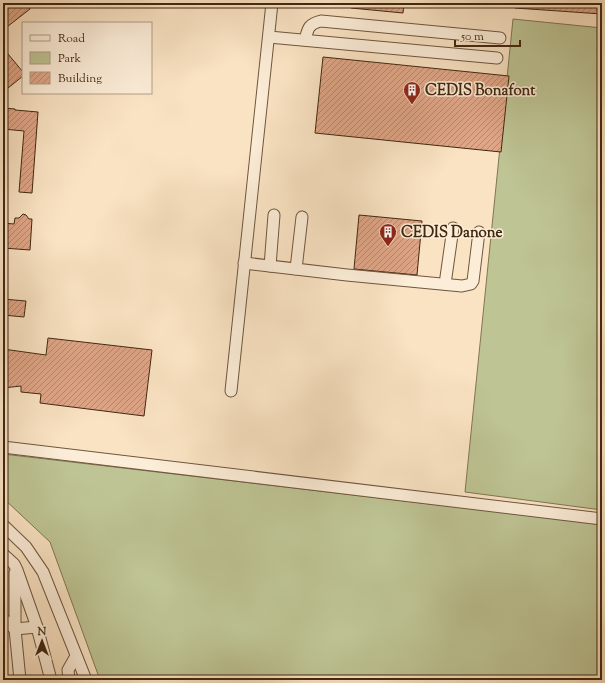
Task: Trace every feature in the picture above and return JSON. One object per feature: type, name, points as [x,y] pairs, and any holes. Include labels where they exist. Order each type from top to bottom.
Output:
[{"type":"street","points":[[231,391],[272,3]]},
{"type":"street","points":[[305,40],[309,27],[313,23],[320,21],[500,38]]},
{"type":"street","points":[[269,37],[497,58]]},
{"type":"street","points":[[270,266],[274,216]]},
{"type":"street","points":[[296,269],[302,218]]},
{"type":"street","points":[[445,284],[453,228]]},
{"type":"street","points":[[244,263],[462,286],[472,284],[475,273],[479,232]]},
{"type":"street","points":[[3,447],[602,519]]},
{"type":"street","points":[[3,525],[26,547],[44,572],[86,680]]},
{"type":"street","points":[[3,554],[15,566],[37,627],[52,680]]},
{"type":"street","points":[[15,566],[15,629],[20,680]]},
{"type":"street","points":[[3,620],[15,629],[37,627]]},
{"type":"street","points":[[69,680],[68,670],[76,656]]},
{"type":"green space","points":[[513,19],[602,28],[602,510],[465,492]]},
{"type":"green space","points":[[3,454],[602,524],[602,680],[100,680],[50,542],[3,498]]},
{"type":"building","points":[[3,3],[30,3],[30,9],[3,30]]},
{"type":"building","points":[[351,3],[404,3],[403,13],[351,8]]},
{"type":"building","points":[[515,3],[602,3],[602,14],[515,8]]},
{"type":"building","points":[[3,48],[22,71],[22,77],[3,92]]},
{"type":"building","name":"CEDIS Bonafont","points":[[323,57],[509,76],[501,152],[315,133]]},
{"type":"building","points":[[3,108],[38,112],[32,193],[19,192],[24,131],[3,129]]},
{"type":"building","points":[[23,214],[29,219],[32,219],[30,250],[3,248],[3,223],[14,224],[15,218],[19,218]]},
{"type":"building","name":"CEDIS Danone","points":[[359,215],[422,221],[417,275],[354,269]]},
{"type":"building","points":[[3,299],[26,301],[24,317],[3,315]]},
{"type":"building","points":[[48,338],[152,350],[144,416],[40,403],[41,394],[21,392],[21,386],[3,388],[3,349],[46,355]]},
{"type":"place","name":"CEDIS Bonafont","points":[[412,105]]},
{"type":"place","name":"CEDIS Danone","points":[[388,247]]}]
